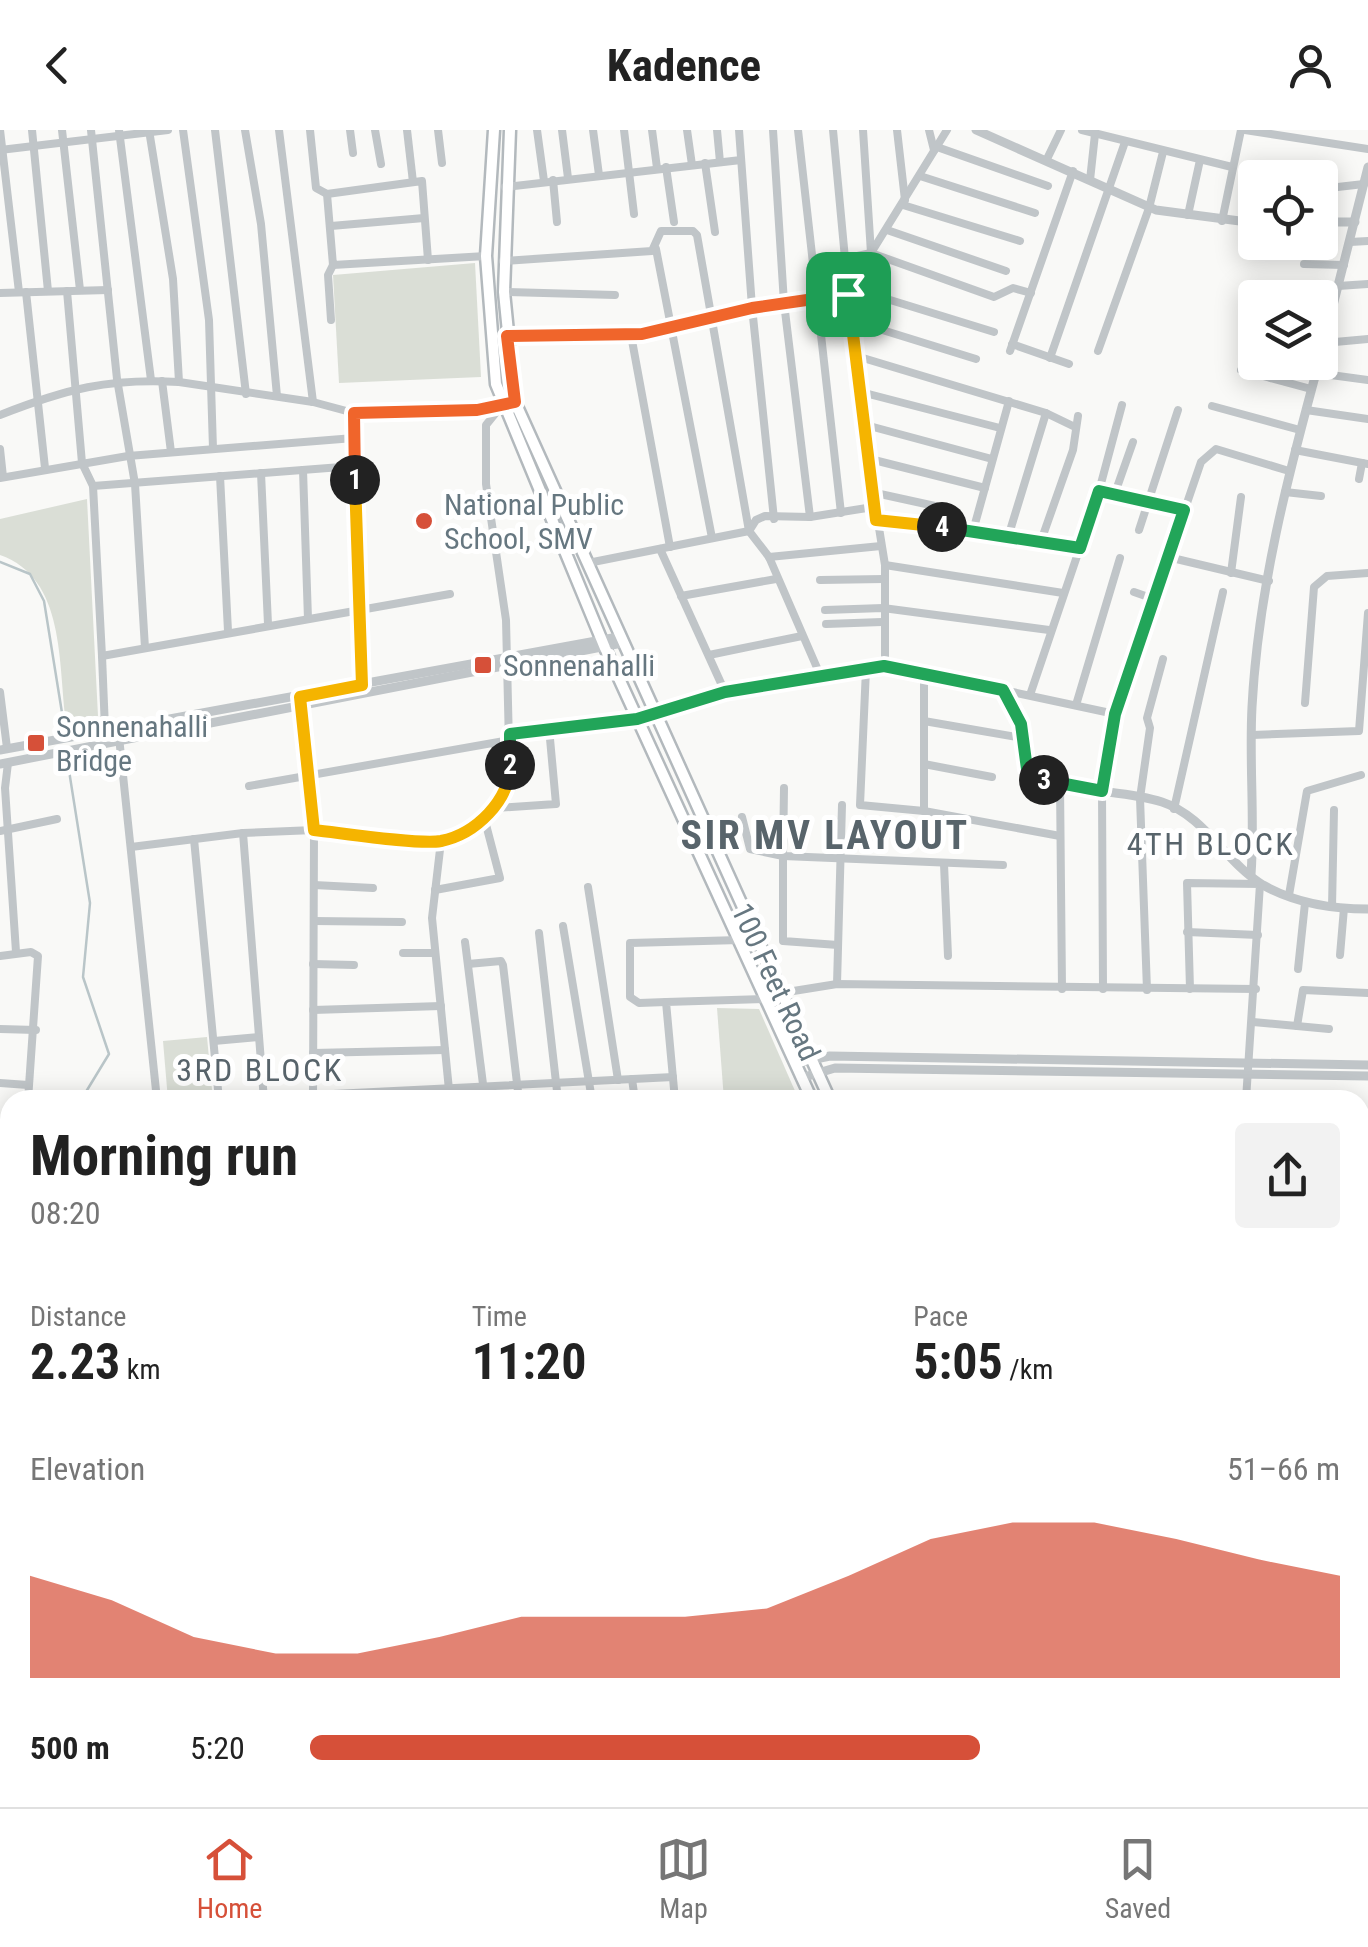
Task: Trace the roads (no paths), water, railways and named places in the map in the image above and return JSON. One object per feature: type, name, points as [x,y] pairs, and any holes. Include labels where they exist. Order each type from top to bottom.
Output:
[{"type":"main road","name":"100 Feet Road","points":[[494,130],[486,256],[496,384],[588,564],[826,1090]]},
{"type":"main road","name":"100 Feet Road","points":[[510,130],[503,261],[509,403],[604,645],[807,1090]]},
{"type":"street","points":[[0,130],[45,468]]},
{"type":"street","points":[[32,130],[48,291]]},
{"type":"street","points":[[62,130],[80,290]]},
{"type":"street","points":[[1,149],[91,134],[168,130]]},
{"type":"street","points":[[183,130],[208,320],[213,449]]},
{"type":"street","points":[[215,130],[246,394]]},
{"type":"street","points":[[246,130],[261,224],[277,396]]},
{"type":"street","points":[[278,130],[313,402]]},
{"type":"street","points":[[310,130],[316,188],[327,194],[422,181],[428,260]]},
{"type":"street","points":[[350,130],[353,153]]},
{"type":"street","points":[[376,130],[381,164]]},
{"type":"street","points":[[407,130],[413,182]]},
{"type":"street","points":[[438,130],[442,163]]},
{"type":"street","points":[[537,130],[557,222]]},
{"type":"street","points":[[562,130],[568,178]]},
{"type":"street","points":[[593,130],[599,175]]},
{"type":"street","points":[[624,130],[634,214]]},
{"type":"street","points":[[652,130],[674,222]]},
{"type":"street","points":[[688,130],[692,165]]},
{"type":"street","points":[[717,130],[720,162]]},
{"type":"street","points":[[739,130],[752,308],[774,518]]},
{"type":"street","points":[[773,130],[784,303],[810,517]]},
{"type":"street","points":[[798,130],[840,513]]},
{"type":"street","points":[[832,130],[857,391],[885,565],[884,666]]},
{"type":"street","points":[[863,130],[871,252]]},
{"type":"street","points":[[898,130],[904,202]]},
{"type":"street","points":[[930,130],[935,150]]},
{"type":"street","points":[[871,252],[947,130]]},
{"type":"street","points":[[976,130],[1149,208],[1238,221]]},
{"type":"street","points":[[1046,159],[1061,130]]},
{"type":"street","points":[[1082,130],[1232,167]]},
{"type":"street","points":[[1222,220],[1243,130],[1368,150]]},
{"type":"street","points":[[1334,130],[1334,144]]},
{"type":"street","points":[[149,131],[173,279],[179,382]]},
{"type":"street","points":[[119,132],[151,380]]},
{"type":"street","points":[[91,134],[118,379],[135,484],[145,648]]},
{"type":"street","points":[[1090,180],[1095,134]]},
{"type":"street","points":[[1050,358],[1125,142]]},
{"type":"street","points":[[935,150],[1048,186]]},
{"type":"street","points":[[1098,351],[1149,208],[1164,152]]},
{"type":"street","points":[[505,186],[741,160]]},
{"type":"street","points":[[1188,215],[1200,160]]},
{"type":"street","points":[[705,164],[714,232]]},
{"type":"street","points":[[1368,167],[1364,202],[1338,286],[1368,284]]},
{"type":"street","points":[[1069,364],[1011,348],[1074,171]]},
{"type":"street","points":[[920,176],[1035,212]]},
{"type":"street","points":[[1338,186],[1364,184]]},
{"type":"street","points":[[327,194],[333,265],[328,275],[331,320]]},
{"type":"street","points":[[904,202],[1020,241]]},
{"type":"street","points":[[331,226],[424,218]]},
{"type":"street","points":[[1338,222],[1355,222]]},
{"type":"street","points":[[887,230],[1006,271]]},
{"type":"street","points":[[712,538],[656,248],[661,231],[696,233],[714,317],[749,531],[768,557],[821,676]]},
{"type":"street","points":[[1350,242],[1368,241]]},
{"type":"street","points":[[503,261],[656,248]]},
{"type":"street","points":[[844,259],[871,252],[994,297],[1013,288],[1030,292]]},
{"type":"street","points":[[333,265],[486,256]]},
{"type":"street","points":[[1304,264],[1344,265]]},
{"type":"street","points":[[67,290],[72,387],[82,463],[93,486],[104,729]]},
{"type":"street","points":[[0,293],[108,290]]},
{"type":"street","points":[[507,336],[631,334],[848,290],[994,332]]},
{"type":"street","points":[[504,292],[615,295]]},
{"type":"street","points":[[850,320],[976,360]]},
{"type":"street","points":[[631,334],[665,548],[681,596],[725,692]]},
{"type":"street","points":[[1338,341],[1368,339]]},
{"type":"street","points":[[854,355],[1046,412],[1075,427]]},
{"type":"street","points":[[1338,370],[1368,380]]},
{"type":"street","points":[[0,414],[72,387],[118,379],[179,382],[277,396],[354,413],[477,410],[509,403]]},
{"type":"street","points":[[1279,380],[1311,389]]},
{"type":"street","points":[[1251,875],[1255,812],[1252,735],[1268,581],[1289,471],[1314,380]]},
{"type":"street","points":[[162,381],[171,452]]},
{"type":"street","points":[[857,391],[1000,428]]},
{"type":"street","points":[[974,531],[1009,401]]},
{"type":"street","points":[[131,847],[243,833],[314,830],[441,841],[495,808],[510,786],[510,737],[507,664],[486,453],[488,416],[509,403]]},
{"type":"street","points":[[1030,696],[1049,630],[1099,491],[1122,405]]},
{"type":"street","points":[[1212,406],[1300,430]]},
{"type":"street","points":[[1140,530],[1178,410]]},
{"type":"street","points":[[1306,410],[1368,419]]},
{"type":"street","points":[[1009,534],[1046,412]]},
{"type":"street","points":[[354,413],[362,685]]},
{"type":"street","points":[[1042,541],[1073,450],[1078,416]]},
{"type":"street","points":[[862,424],[992,460]]},
{"type":"street","points":[[0,449],[2,477],[128,456],[354,438]]},
{"type":"street","points":[[1114,493],[1133,442]]},
{"type":"street","points":[[1103,989],[1102,791],[1115,714],[1201,462],[1216,448],[1289,471]]},
{"type":"street","points":[[1295,450],[1365,463],[1358,480]]},
{"type":"street","points":[[866,458],[985,488]]},
{"type":"street","points":[[93,486],[354,466]]},
{"type":"street","points":[[304,470],[308,619]]},
{"type":"street","points":[[261,473],[268,624]]},
{"type":"street","points":[[220,476],[228,632]]},
{"type":"street","points":[[1099,491],[1184,510]]},
{"type":"street","points":[[871,492],[935,506]]},
{"type":"street","points":[[1285,492],[1321,496]]},
{"type":"street","points":[[1231,573],[1241,497]]},
{"type":"street","points":[[588,564],[749,531],[756,520],[873,507]]},
{"type":"street","points":[[876,520],[1009,534],[1080,548]]},
{"type":"street","points":[[768,557],[881,546]]},
{"type":"street","points":[[1168,557],[1268,581]]},
{"type":"street","points":[[1076,706],[1120,558]]},
{"type":"street","points":[[885,565],[1063,593]]},
{"type":"street","points":[[1305,703],[1314,587],[1326,576],[1368,573]]},
{"type":"street","points":[[681,596],[776,579]]},
{"type":"street","points":[[820,580],[884,579]]},
{"type":"street","points":[[1134,592],[1154,599]]},
{"type":"street","points":[[1174,809],[1223,592]]},
{"type":"street","points":[[102,656],[450,594]]},
{"type":"street","points":[[825,610],[883,608],[1049,630]]},
{"type":"street","points":[[1355,734],[1360,729],[1368,613]]},
{"type":"street","points":[[826,624],[882,622]]},
{"type":"street","points":[[709,655],[802,636]]},
{"type":"street","points":[[0,692],[4,749],[104,729],[300,701],[620,640]]},
{"type":"street","points":[[1147,990],[1140,798],[1148,718],[1163,659]]},
{"type":"street","points":[[16,952],[3,830],[4,764],[362,685],[507,664]]},
{"type":"street","points":[[249,786],[549,728],[637,719],[725,692],[884,666],[1115,714]]},
{"type":"street","points":[[866,669],[860,805],[924,811],[1060,836]]},
{"type":"street","points":[[924,674],[924,811]]},
{"type":"street","points":[[1003,690],[1015,706],[1027,769],[1046,781],[1140,798],[1174,809],[1199,824],[1260,884],[1247,1090]]},
{"type":"street","points":[[300,701],[314,830],[313,1090]]},
{"type":"street","points":[[924,721],[1022,738]]},
{"type":"street","points":[[1252,735],[1355,734],[1368,726]]},
{"type":"street","points":[[117,728],[156,1090]]},
{"type":"street","points":[[495,808],[556,804],[549,728]]},
{"type":"street","points":[[924,764],[992,776]]},
{"type":"street","points":[[1289,895],[1308,791],[1361,775]]},
{"type":"street","points":[[1060,784],[1062,989]]},
{"type":"street","points":[[783,941],[784,788]]},
{"type":"street","points":[[837,984],[842,806]]},
{"type":"street","points":[[1332,906],[1334,810]]},
{"type":"street","points":[[742,816],[750,849],[783,856],[1004,865]]},
{"type":"street","points":[[435,890],[500,878],[484,817]]},
{"type":"street","points":[[3,830],[57,819]]},
{"type":"street","points":[[243,833],[263,1090]]},
{"type":"street","points":[[194,839],[218,1090]]},
{"type":"street","points":[[441,841],[432,918],[449,1090]]},
{"type":"street","points":[[944,864],[948,956]]},
{"type":"street","points":[[1190,989],[1187,883],[1260,884],[1305,903],[1368,909]]},
{"type":"street","points":[[314,884],[373,888]]},
{"type":"street","points":[[588,887],[618,1080]]},
{"type":"street","points":[[1298,970],[1305,903]]},
{"type":"street","points":[[1340,955],[1344,908]]},
{"type":"street","points":[[314,921],[402,922]]},
{"type":"street","points":[[563,926],[591,1090]]},
{"type":"street","points":[[1186,932],[1258,935]]},
{"type":"street","points":[[539,933],[557,1090]]},
{"type":"street","points":[[740,940],[630,944],[630,997],[639,1003],[767,999]]},
{"type":"street","points":[[770,946],[783,941],[838,945]]},
{"type":"street","points":[[466,942],[484,1088]]},
{"type":"street","points":[[0,956],[16,952],[38,956],[36,1030],[28,1090]]},
{"type":"street","points":[[403,954],[435,952]]},
{"type":"street","points":[[468,964],[502,963],[518,1090]]},
{"type":"street","points":[[314,964],[354,965]]},
{"type":"street","points":[[781,992],[837,984],[1256,989]]},
{"type":"street","points":[[1297,1026],[1303,990],[1368,993]]},
{"type":"street","points":[[666,1002],[675,1090]]},
{"type":"street","points":[[313,1010],[441,1006]]},
{"type":"street","points":[[1253,1022],[1330,1029]]},
{"type":"street","points":[[0,1029],[36,1030]]},
{"type":"street","points":[[214,1041],[259,1037]]},
{"type":"street","points":[[313,1053],[445,1050]]},
{"type":"street","points":[[796,1064],[811,1059],[1248,1069],[1368,1076]]},
{"type":"street","points":[[801,1078],[818,1071],[1368,1065]]},
{"type":"street","points":[[474,1090],[673,1077]]},
{"type":"street","points":[[632,1079],[633,1090]]},
{"type":"street","points":[[0,1083],[28,1085]]},
{"type":"waterway","points":[[0,562],[30,574],[44,601],[63,719]]},
{"type":"waterway","points":[[67,758],[90,903],[83,977],[109,1054],[87,1090]]},
{"type":"place","name":"National Public School, SMV","points":[[424,521]]},
{"type":"place","name":"Sonnenahalli","points":[[483,665]]},
{"type":"place","name":"Sonnenahalli Bridge","points":[[36,743]]},
{"type":"district","name":"SIR MV LAYOUT","points":[[825,835]]},
{"type":"district","name":"4TH BLOCK","points":[[1211,844]]},
{"type":"district","name":"3RD BLOCK","points":[[260,1070]]}]
